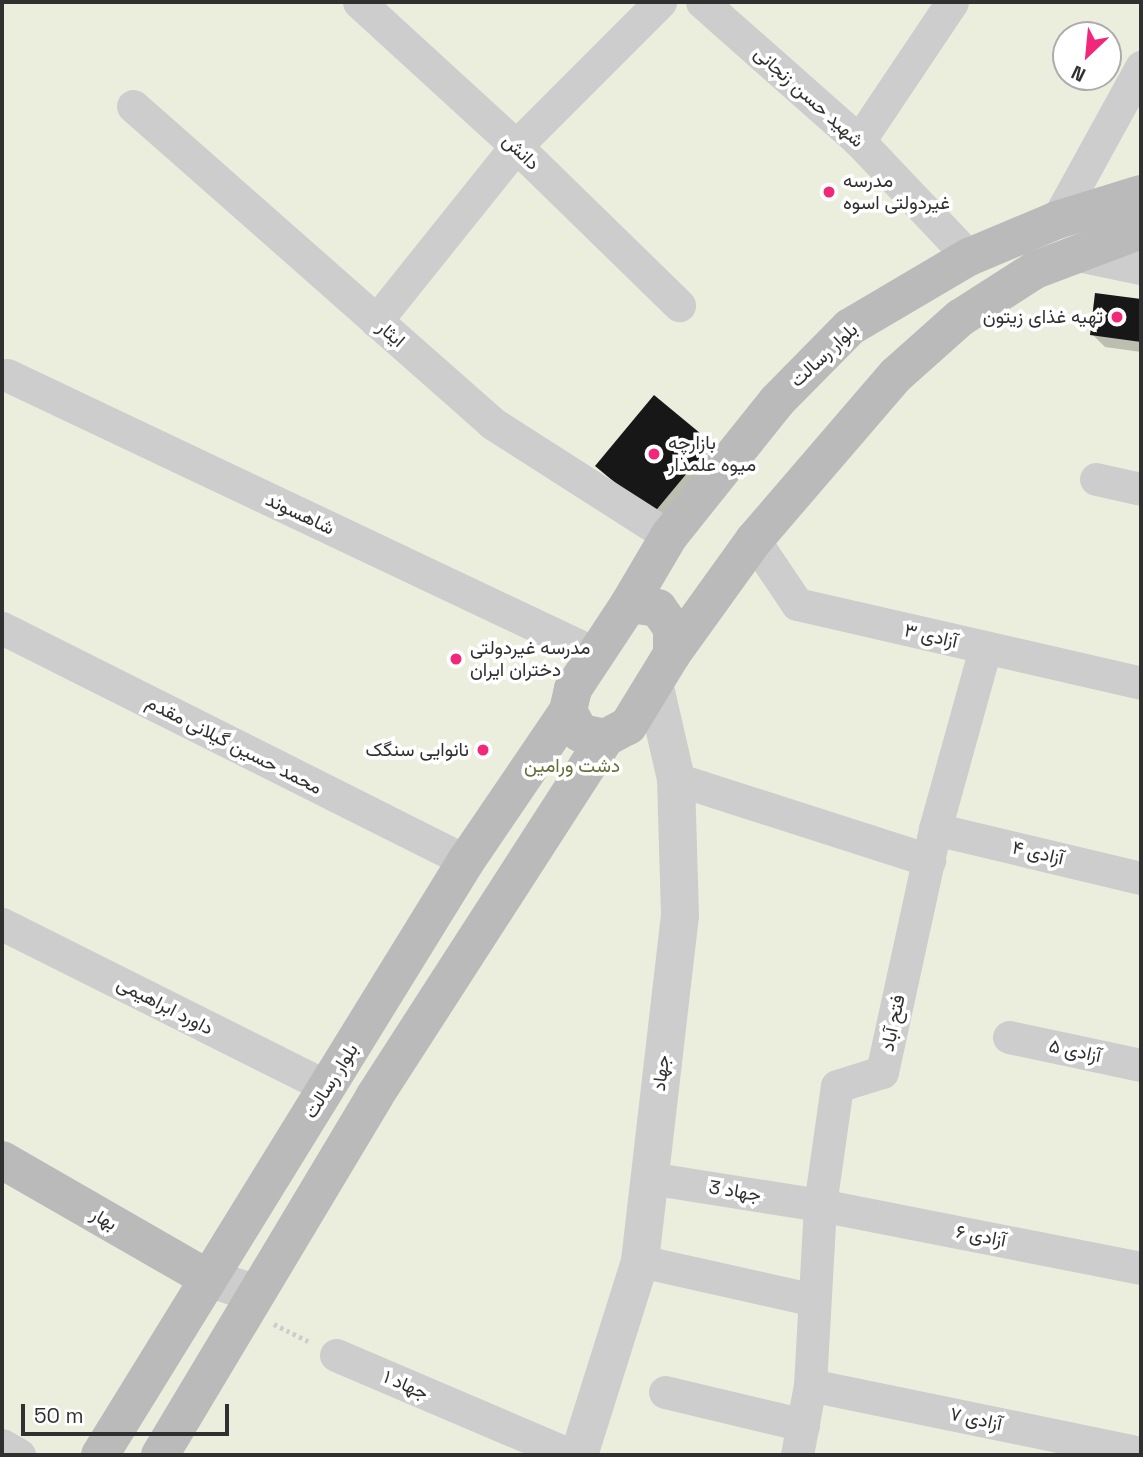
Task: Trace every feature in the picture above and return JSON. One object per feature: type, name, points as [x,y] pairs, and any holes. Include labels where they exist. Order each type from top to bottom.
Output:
[{"type":"main road","name":"بلوار رسالت","points":[[100,1455],[466,861],[568,711],[572,689],[629,604],[669,536],[777,401],[850,327],[970,257],[1057,220],[1141,194]]},
{"type":"main road","points":[[160,1455],[374,1097],[605,737],[628,726],[663,668],[754,540],[896,375],[960,318],[1035,270],[1141,230]]},
{"type":"main road","points":[[629,604],[659,608],[672,628],[663,668]]},
{"type":"main road","points":[[568,711],[580,733],[605,737]]},
{"type":"main road","name":"بهار","points":[[2,1160],[207,1278]]},
{"type":"street","name":"دانش","points":[[359,2],[516,146],[679,305]]},
{"type":"street","points":[[376,321],[516,146],[660,2]]},
{"type":"street","name":"شهید حسن زنجانی","points":[[702,2],[859,141],[970,257]]},
{"type":"street","points":[[859,141],[952,2]]},
{"type":"street","points":[[1057,220],[1141,67]]},
{"type":"street","name":"ایثار","points":[[133,106],[492,423],[669,536]]},
{"type":"street","points":[[1078,255],[1141,268]]},
{"type":"street","name":"شاهسوند","points":[[7,375],[594,653]]},
{"type":"street","points":[[1096,479],[1141,489]]},
{"type":"street","name":"آزادی ۳","points":[[754,540],[797,604],[985,649],[1141,682]]},
{"type":"street","name":"محمد حسین گیلانی مقدم","points":[[2,628],[466,861]]},
{"type":"street","name":"فتح آباد","points":[[800,1440],[810,1385],[820,1205],[837,1086],[882,1072],[932,844],[985,649]]},
{"type":"street","name":"جهاد","points":[[579,1455],[640,1261],[680,915],[676,779],[663,668]]},
{"type":"street","name":"آزادی ۴","points":[[676,779],[932,844],[1141,878]]},
{"type":"street","name":"داورد ابراهیمی","points":[[2,924],[327,1087]]},
{"type":"street","name":"آزادی ۵","points":[[1010,1037],[1141,1065]]},
{"type":"street","name":"جهاد 3","points":[[649,1178],[820,1205]]},
{"type":"street","name":"آزادی ۶","points":[[820,1205],[1141,1268]]},
{"type":"street","points":[[640,1261],[814,1300]]},
{"type":"street","points":[[207,1278],[250,1301]]},
{"type":"street","name":"جهاد ۱","points":[[336,1355],[570,1455]]},
{"type":"street","name":"آزادی ۷","points":[[810,1385],[1141,1453]]},
{"type":"street","points":[[665,1392],[800,1440]]},
{"type":"street","points":[[2,1445],[19,1455]]},
{"type":"path","points":[[250,1301],[336,1355]]},
{"type":"green space","name":"دشت ورامین","points":[[2,2],[1141,2],[1141,1455],[2,1455]]},
{"type":"building","name":"تهیه غذای زیتون","points":[[1095,293],[1141,299],[1141,342],[1090,335]]},
{"type":"building","name":"بازارچه میوه علمدار","points":[[654,395],[712,443],[653,514],[595,466]]},
{"type":"place","name":"مدرسه غیردولتی اسوه","points":[[829,192]]},
{"type":"place","name":"تهیه غذای زیتون","points":[[1117,317]]},
{"type":"place","name":"بازارچه میوه علمدار","points":[[654,454]]},
{"type":"place","name":"مدرسه غیردولتی دختران ایران","points":[[456,659]]},
{"type":"place","name":"نانوایی سنگک","points":[[483,750]]}]
